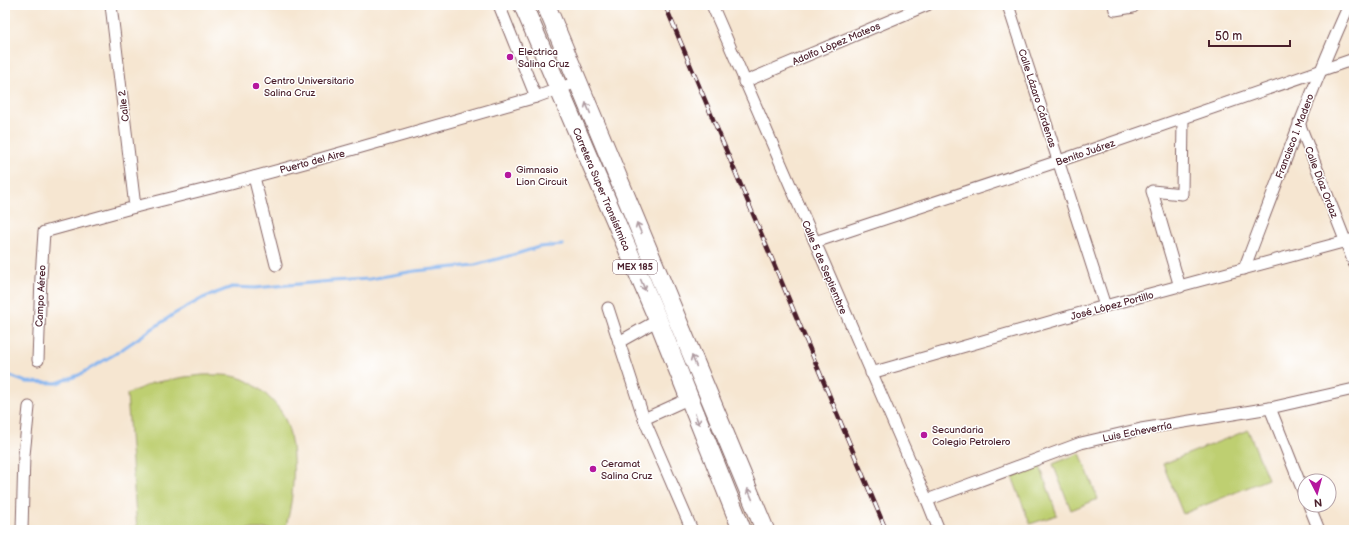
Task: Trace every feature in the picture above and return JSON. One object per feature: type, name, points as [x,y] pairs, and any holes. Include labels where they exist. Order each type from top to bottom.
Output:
[{"type":"main road","name":"Carretera Super Transístmica","points":[[523,5],[658,320],[688,399],[742,530]]},
{"type":"main road","name":"Carretera Super Transístmica","points":[[546,5],[765,530]]},
{"type":"street","name":"Calle 2","points":[[111,5],[135,207]]},
{"type":"street","points":[[499,5],[536,97]]},
{"type":"street","name":"Calle 5 de Septiembre","points":[[712,5],[939,530]]},
{"type":"street","name":"Calle Lázaro Cárdenas","points":[[1008,5],[1105,306]]},
{"type":"street","points":[[1114,5],[1115,10],[1133,7]]},
{"type":"street","name":"Francisco I. Madero","points":[[1244,269],[1299,122],[1349,5]]},
{"type":"street","name":"Adolfo López Mateos","points":[[744,82],[922,6]]},
{"type":"street","name":"Benito Juárez","points":[[815,242],[1059,161],[1354,59]]},
{"type":"street","name":"Puerto del Aire","points":[[44,232],[254,177],[536,97],[577,82]]},
{"type":"street","points":[[1180,286],[1152,191],[1182,194],[1183,118]]},
{"type":"street","name":"Calle Díaz Ordaz","points":[[1299,122],[1350,240],[1354,263]]},
{"type":"street","points":[[254,177],[276,265]]},
{"type":"street","name":"Campo Aéreo","points":[[38,360],[44,232]]},
{"type":"street","name":"José López Portillo","points":[[871,373],[1105,306],[1350,240]]},
{"type":"street","points":[[608,308],[644,419],[692,530]]},
{"type":"street","points":[[619,342],[658,320]]},
{"type":"street","name":"Luis Echeverría","points":[[927,500],[1081,443],[1141,429],[1270,408],[1354,389]]},
{"type":"street","points":[[644,419],[688,399]]},
{"type":"street","points":[[22,530],[24,455],[29,407]]},
{"type":"street","points":[[1270,408],[1297,476]]},
{"type":"street","points":[[1312,513],[1319,530]]},
{"type":"green space","points":[[203,375],[238,377],[243,379],[263,392],[280,410],[286,422],[293,452],[293,486],[285,529],[137,530],[127,394],[152,383]]},
{"type":"green space","points":[[1248,430],[1268,479],[1183,514],[1163,464]]},
{"type":"green space","points":[[1080,453],[1098,499],[1071,510],[1053,464]]},
{"type":"green space","points":[[1040,466],[1057,515],[1030,524],[1012,476]]},
{"type":"waterway","points":[[5,374],[26,382],[57,383],[79,375],[115,354],[174,314],[203,298],[232,287],[255,288],[370,279],[415,271],[475,265],[539,247],[563,245]]},
{"type":"railway","points":[[665,5],[886,530]]},
{"type":"place","name":"Electrica Salina Cruz","points":[[510,57]]},
{"type":"place","name":"Centro Universitario Salina Cruz","points":[[256,86]]},
{"type":"place","name":"Gimnasio Lion Circuit","points":[[508,175]]},
{"type":"place","name":"Secundaria Colegio Petrolero","points":[[924,435]]},
{"type":"place","name":"Ceramat Salina Cruz","points":[[593,469]]}]
